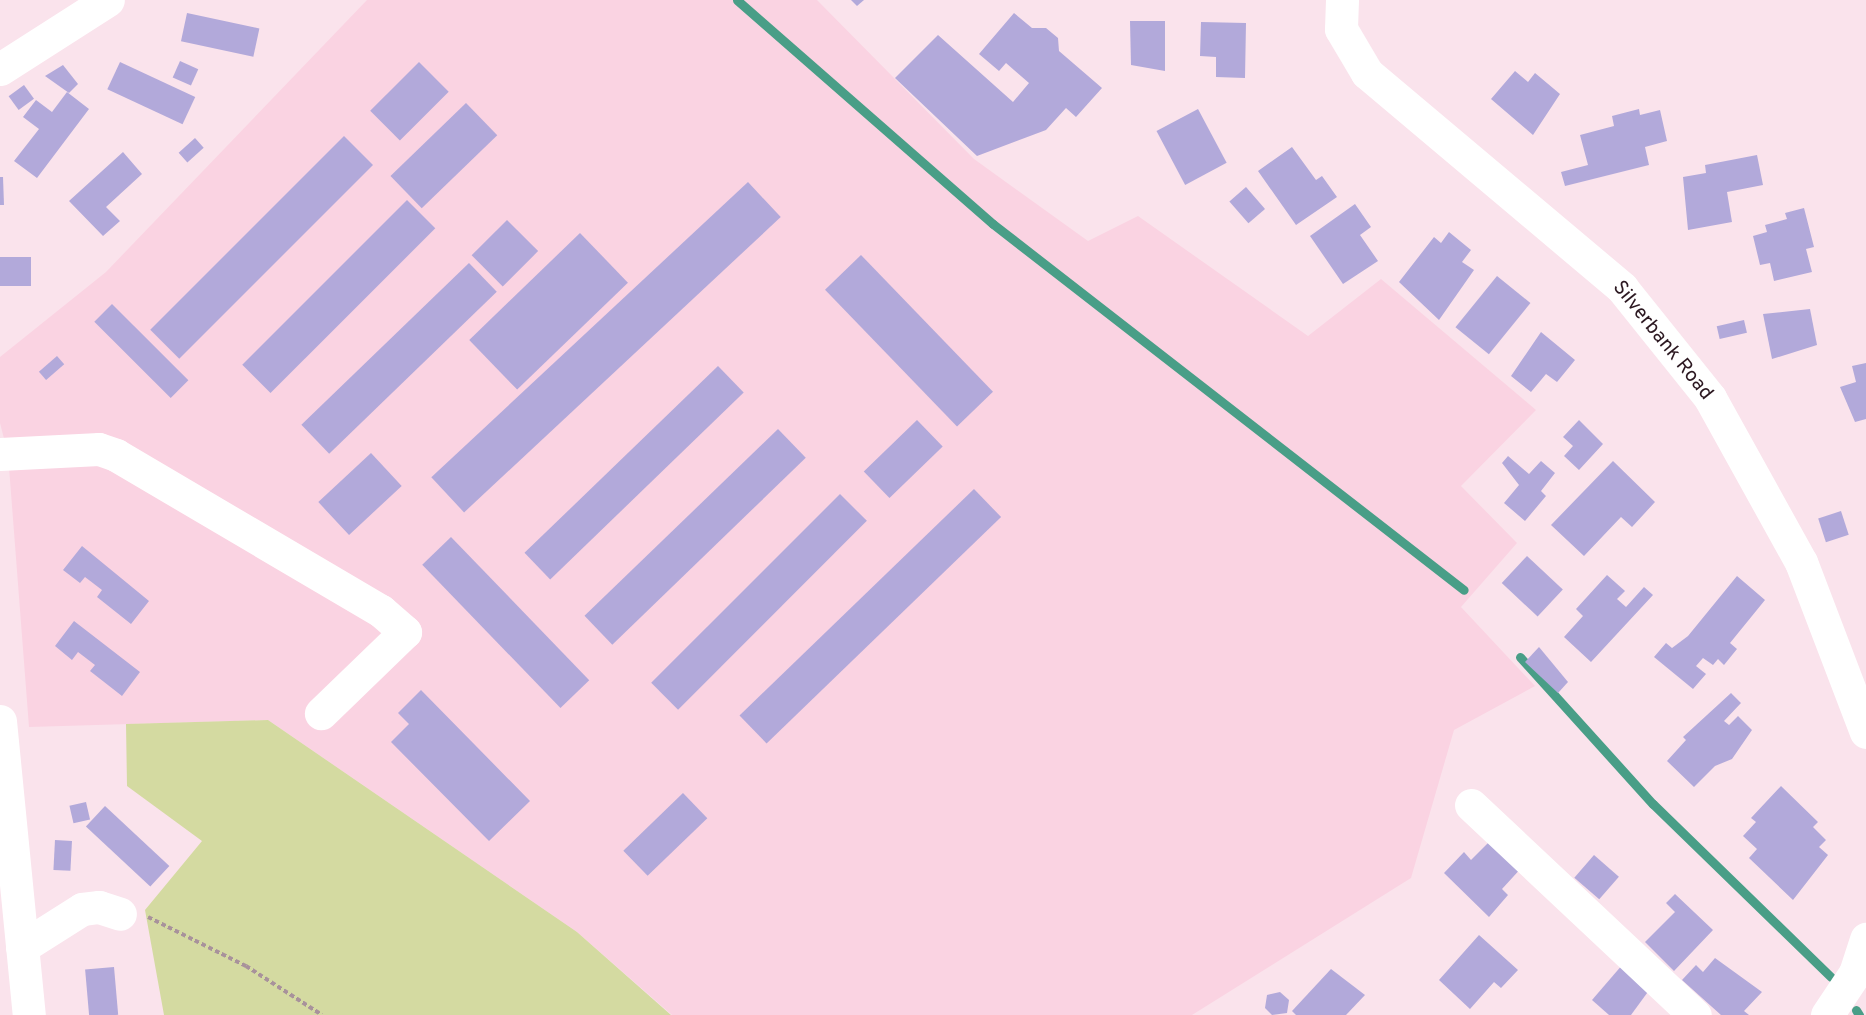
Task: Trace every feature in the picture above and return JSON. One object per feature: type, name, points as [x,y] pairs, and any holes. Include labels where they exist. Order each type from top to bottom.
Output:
[{"type":"street","points":[[0,69],[108,0]]},
{"type":"street","name":"Silverbank Road","points":[[1342,0],[1341,29],[1367,73],[1622,288],[1710,398],[1801,562],[1866,732]]},
{"type":"street","points":[[0,454],[99,448],[116,455],[381,611],[405,632],[321,713]]},
{"type":"street","points":[[0,721],[29,1015]]},
{"type":"street","points":[[1471,805],[1695,1015]]},
{"type":"street","points":[[22,946],[82,909],[99,907],[120,914]]},
{"type":"street","points":[[1827,1015],[1858,993],[1866,939]]},
{"type":"path","points":[[120,914],[152,918],[185,933],[322,1015]]},
{"type":"shaded area","points":[[367,0],[817,0],[974,159],[1088,241],[1138,216],[1308,336],[1381,279],[1536,410],[1461,486],[1517,543],[1461,607],[1535,686],[1454,730],[1411,878],[1192,1015],[672,1015],[577,932],[268,720],[29,727],[8,454],[0,423],[0,357],[106,272]]},
{"type":"green space","points":[[268,720],[577,932],[671,1015],[164,1015],[145,910],[202,841],[127,786],[126,724]]},
{"type":"building","points":[[851,0],[864,0],[857,6]]},
{"type":"building","points":[[187,13],[259,28],[253,57],[181,41]]},
{"type":"building","points":[[1014,13],[1032,28],[1046,28],[1058,38],[1059,51],[1102,88],[1076,117],[1066,108],[1046,130],[977,156],[895,78],[938,35],[1013,102],[1029,83],[1006,63],[999,71],[979,54]]},
{"type":"building","points":[[1130,21],[1165,21],[1165,71],[1131,65]]},
{"type":"building","points":[[1201,22],[1246,23],[1245,78],[1216,77],[1216,57],[1200,56]]},
{"type":"building","points":[[180,61],[198,69],[191,86],[173,77]]},
{"type":"building","points":[[120,62],[195,97],[183,124],[107,89]]},
{"type":"building","points":[[419,62],[449,92],[400,140],[370,111]]},
{"type":"building","points":[[63,65],[78,84],[69,93],[45,76]]},
{"type":"building","points":[[1515,71],[1528,82],[1535,73],[1560,94],[1533,135],[1491,99]]},
{"type":"building","points":[[24,85],[34,99],[19,110],[9,96]]},
{"type":"building","points":[[67,92],[89,109],[37,178],[14,161],[39,129],[23,117],[36,100],[52,112]]},
{"type":"building","points":[[466,103],[497,135],[422,208],[390,176]]},
{"type":"building","points":[[1198,109],[1227,163],[1185,185],[1157,131]]},
{"type":"building","points":[[1639,109],[1640,115],[1660,110],[1667,141],[1645,147],[1649,165],[1565,186],[1561,172],[1588,165],[1580,135],[1614,126],[1612,116]]},
{"type":"building","points":[[344,136],[373,165],[179,359],[150,330]]},
{"type":"building","points":[[195,138],[204,148],[187,162],[179,153]]},
{"type":"building","points":[[1292,147],[1316,180],[1322,176],[1337,197],[1296,225],[1258,171]]},
{"type":"building","points":[[123,152],[142,174],[106,207],[120,221],[103,236],[69,201]]},
{"type":"building","points":[[1757,155],[1763,185],[1727,192],[1732,222],[1688,230],[1683,177],[1706,173],[1705,165]]},
{"type":"building","points":[[0,177],[3,177],[4,205],[0,205]]},
{"type":"building","points":[[748,182],[781,217],[464,512],[431,477]]},
{"type":"building","points":[[1246,187],[1265,209],[1248,223],[1229,201]]},
{"type":"building","points":[[407,200],[435,228],[271,393],[242,365]]},
{"type":"building","points":[[1355,204],[1371,227],[1360,235],[1378,261],[1343,284],[1310,236]]},
{"type":"building","points":[[1804,208],[1814,247],[1806,249],[1812,272],[1774,281],[1770,263],[1760,265],[1753,236],[1767,232],[1765,225],[1787,219],[1785,213]]},
{"type":"building","points":[[507,220],[538,251],[503,286],[472,255]]},
{"type":"building","points":[[1449,232],[1471,250],[1462,262],[1474,270],[1439,320],[1399,282],[1434,237],[1441,243]]},
{"type":"building","points":[[580,233],[628,283],[517,390],[469,340]]},
{"type":"building","points":[[861,255],[993,392],[957,426],[825,290]]},
{"type":"building","points":[[0,257],[31,257],[31,286],[0,286]]},
{"type":"building","points":[[469,263],[497,292],[329,454],[301,425]]},
{"type":"building","points":[[1497,276],[1530,303],[1489,354],[1455,327]]},
{"type":"building","points":[[112,304],[188,380],[171,398],[94,322]]},
{"type":"building","points":[[1810,309],[1817,345],[1772,359],[1763,314]]},
{"type":"building","points":[[1744,320],[1747,333],[1720,339],[1717,326]]},
{"type":"building","points":[[1541,332],[1575,360],[1557,382],[1546,374],[1531,392],[1511,376]]},
{"type":"building","points":[[57,356],[64,364],[46,380],[39,372]]},
{"type":"building","points":[[1866,363],[1866,419],[1855,422],[1840,387],[1856,382],[1852,366]]},
{"type":"building","points":[[718,366],[744,393],[550,579],[524,553]]},
{"type":"building","points":[[917,420],[943,447],[889,498],[864,471]]},
{"type":"building","points":[[1579,420],[1603,444],[1579,470],[1564,456],[1573,446],[1563,437]]},
{"type":"building","points":[[778,429],[806,458],[612,645],[584,616]]},
{"type":"building","points":[[371,453],[402,486],[349,535],[318,502]]},
{"type":"building","points":[[1508,456],[1529,474],[1541,461],[1555,473],[1541,491],[1546,496],[1525,521],[1504,503],[1519,485],[1502,463]]},
{"type":"building","points":[[1613,461],[1655,502],[1632,527],[1621,517],[1584,556],[1551,525]]},
{"type":"building","points":[[974,489],[1001,517],[767,744],[739,715]]},
{"type":"building","points":[[840,494],[867,521],[678,710],[651,683]]},
{"type":"building","points":[[1841,511],[1849,535],[1826,542],[1818,518]]},
{"type":"building","points":[[451,537],[589,680],[560,708],[422,565]]},
{"type":"building","points":[[82,546],[149,601],[131,624],[97,597],[102,590],[85,577],[80,583],[63,570]]},
{"type":"building","points":[[1527,556],[1563,589],[1538,616],[1502,583]]},
{"type":"building","points":[[1607,575],[1625,591],[1617,599],[1626,607],[1644,587],[1653,595],[1591,662],[1564,637],[1583,616],[1576,609]]},
{"type":"building","points":[[1737,576],[1765,600],[1730,643],[1737,649],[1724,665],[1718,659],[1713,665],[1703,658],[1696,666],[1706,674],[1693,689],[1654,657],[1666,643],[1672,648],[1688,636]]},
{"type":"building","points":[[74,621],[140,672],[122,696],[90,671],[95,665],[78,652],[72,660],[55,646]]},
{"type":"building","points":[[1539,647],[1568,682],[1558,693],[1525,662]]},
{"type":"building","points":[[421,690],[530,801],[489,841],[391,742],[409,724],[398,713]]},
{"type":"building","points":[[1731,693],[1741,703],[1724,721],[1729,725],[1738,716],[1752,730],[1732,759],[1715,766],[1694,787],[1667,761],[1686,740],[1683,737]]},
{"type":"building","points":[[1781,786],[1818,822],[1813,827],[1826,840],[1819,847],[1828,855],[1793,900],[1749,858],[1757,849],[1743,836],[1756,822],[1751,818]]},
{"type":"building","points":[[683,793],[707,818],[648,876],[623,851]]},
{"type":"building","points":[[86,802],[90,820],[73,823],[69,806]]},
{"type":"building","points":[[105,806],[169,866],[150,886],[86,826]]},
{"type":"building","points":[[1494,837],[1524,865],[1502,889],[1508,895],[1489,917],[1444,873],[1464,852],[1471,860]]},
{"type":"building","points":[[55,840],[72,841],[70,871],[53,870]]},
{"type":"building","points":[[1594,855],[1619,877],[1599,899],[1574,878]]},
{"type":"building","points":[[1675,894],[1713,930],[1674,971],[1645,942],[1675,912],[1666,903]]},
{"type":"building","points":[[1479,935],[1518,970],[1501,988],[1494,982],[1470,1009],[1439,980]]},
{"type":"building","points":[[1715,958],[1762,992],[1744,1011],[1749,1015],[1721,1015],[1682,980],[1696,965],[1703,972]]},
{"type":"building","points":[[1623,964],[1650,989],[1631,1015],[1609,1015],[1592,1000]]},
{"type":"building","points":[[114,967],[118,1015],[89,1015],[85,970]]},
{"type":"building","points":[[1331,969],[1365,995],[1346,1015],[1296,1015],[1292,1011]]},
{"type":"building","points":[[1280,992],[1289,1000],[1287,1013],[1272,1015],[1265,1008],[1267,995]]},
{"type":"waterway","points":[[737,0],[993,224],[1464,590]]},
{"type":"waterway","points":[[1520,657],[1653,804],[1831,977]]},
{"type":"waterway","points":[[1856,1010],[1859,1015]]}]
